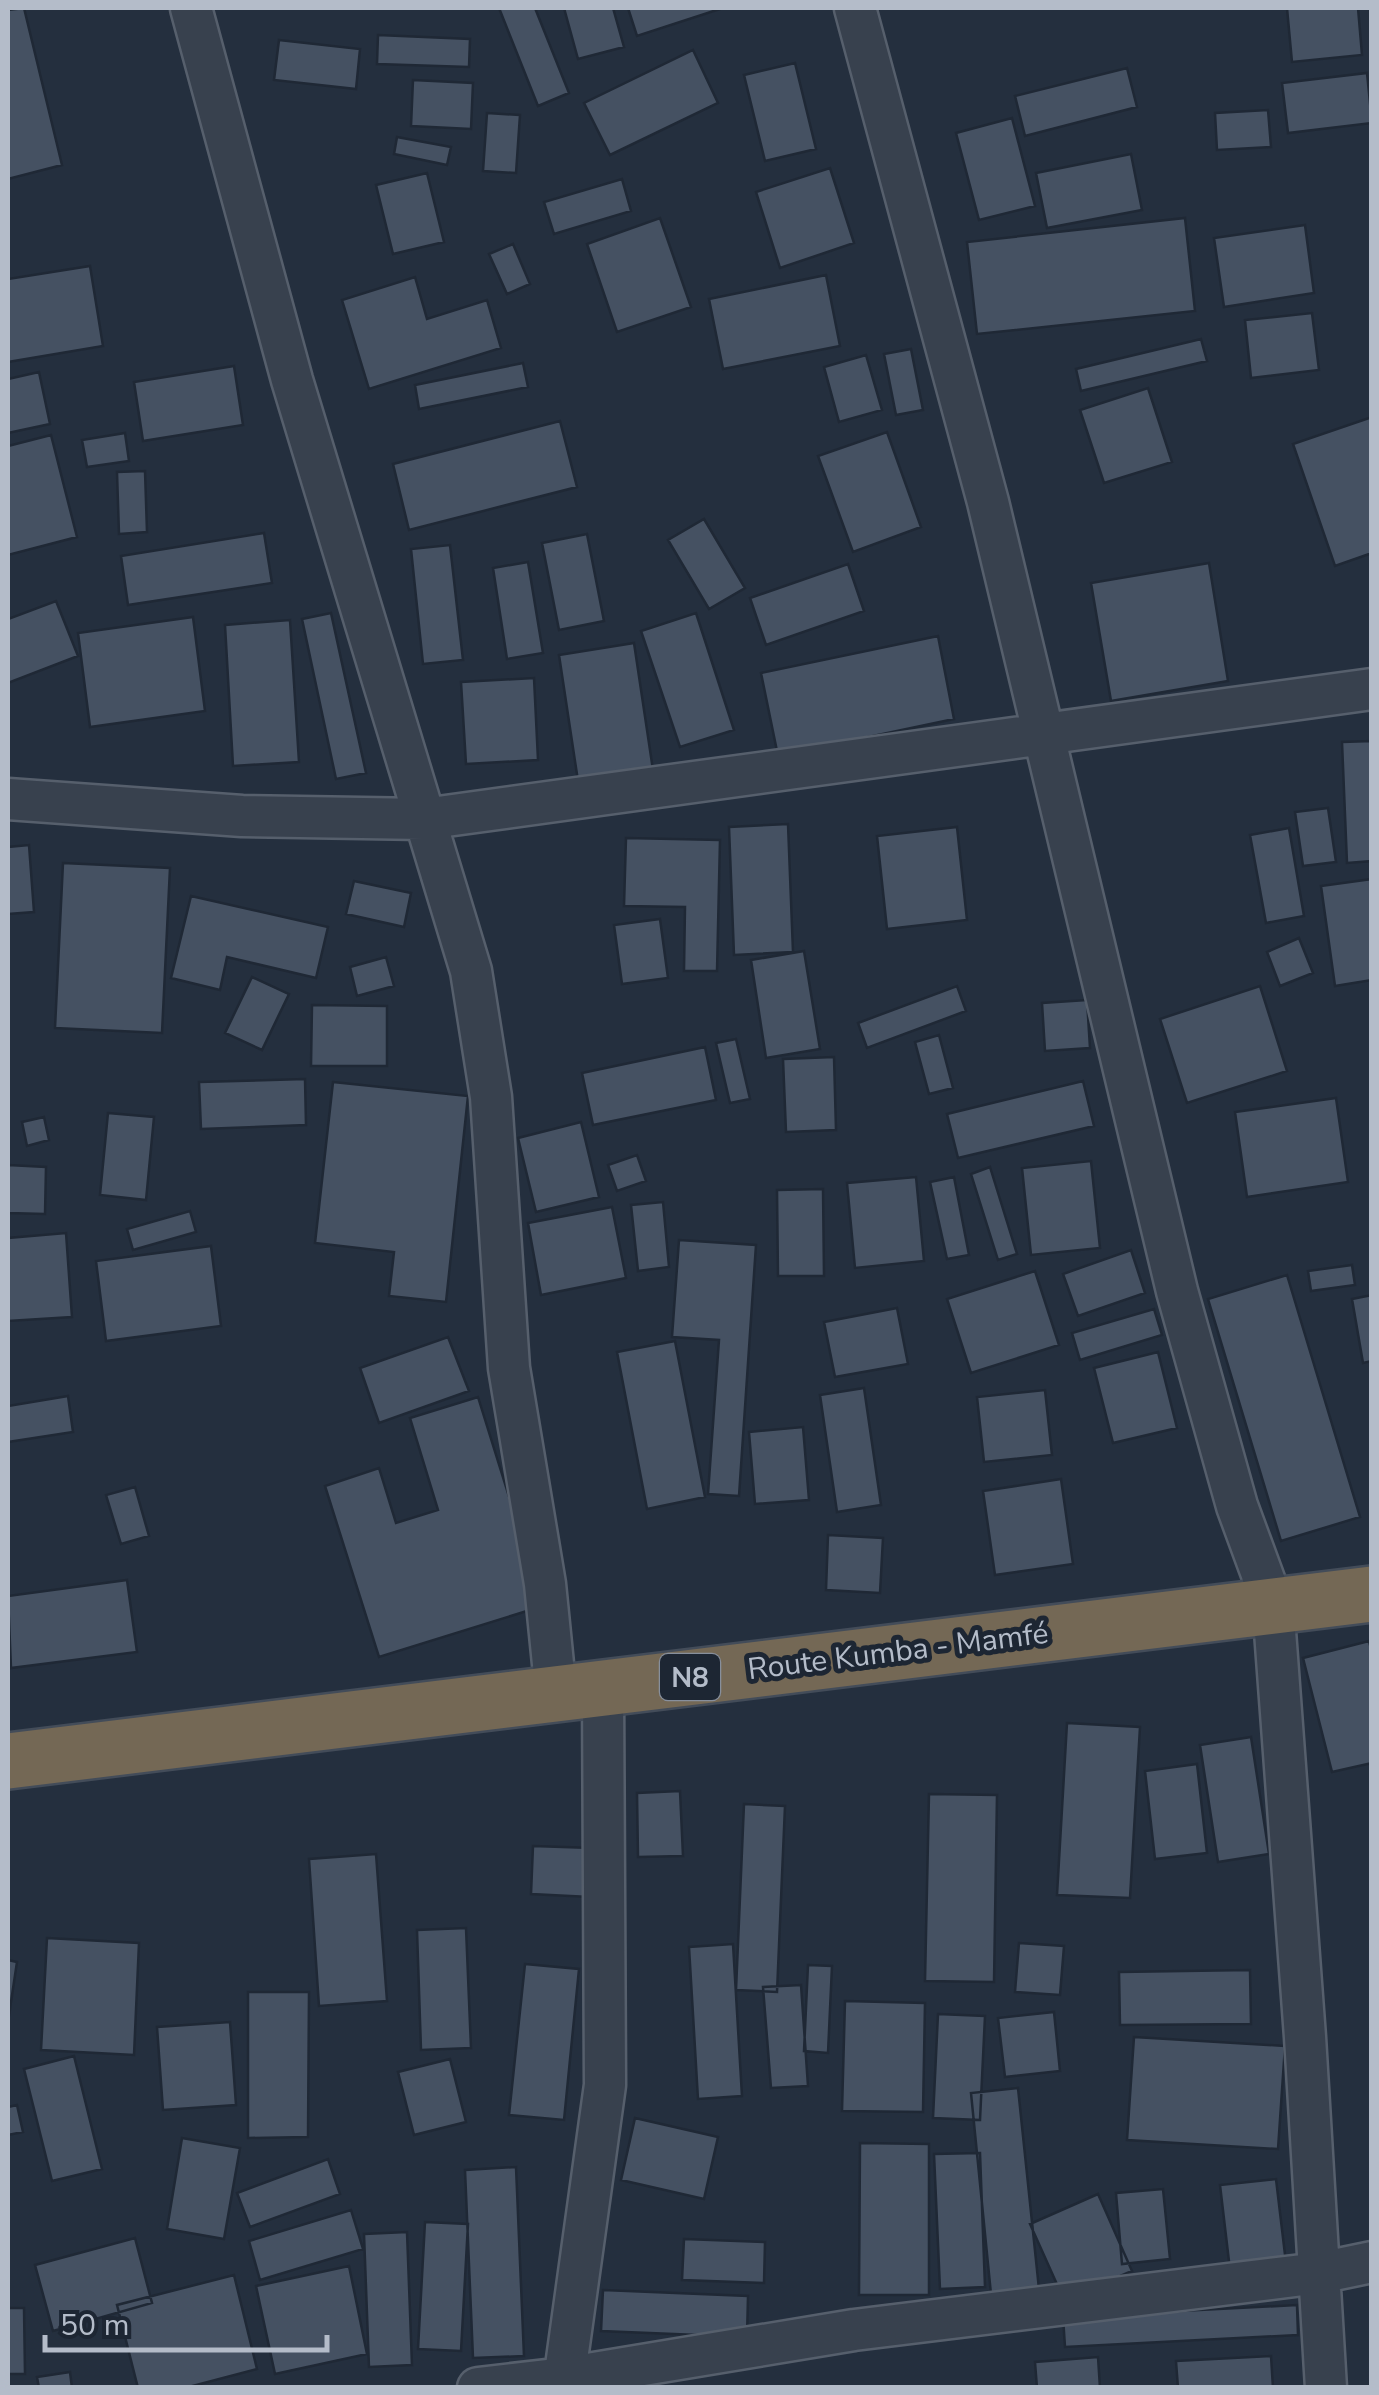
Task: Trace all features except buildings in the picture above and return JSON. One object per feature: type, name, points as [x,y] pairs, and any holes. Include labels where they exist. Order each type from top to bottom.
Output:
[{"type":"highway","name":"Route Kumba - Mamfé","points":[[8,1761],[1372,1594]]},
{"type":"street","points":[[192,8],[292,380],[471,971],[492,1096],[510,1368],[544,1584],[579,1691],[605,2085],[563,2383]]},
{"type":"street","points":[[855,8],[988,502],[1177,1290],[1237,1506],[1273,1604],[1326,2388]]},
{"type":"street","points":[[8,799],[242,816],[424,819],[1372,688]]},
{"type":"street","points":[[478,2388],[563,2383],[854,2330],[1319,2273],[1372,2262]]}]
